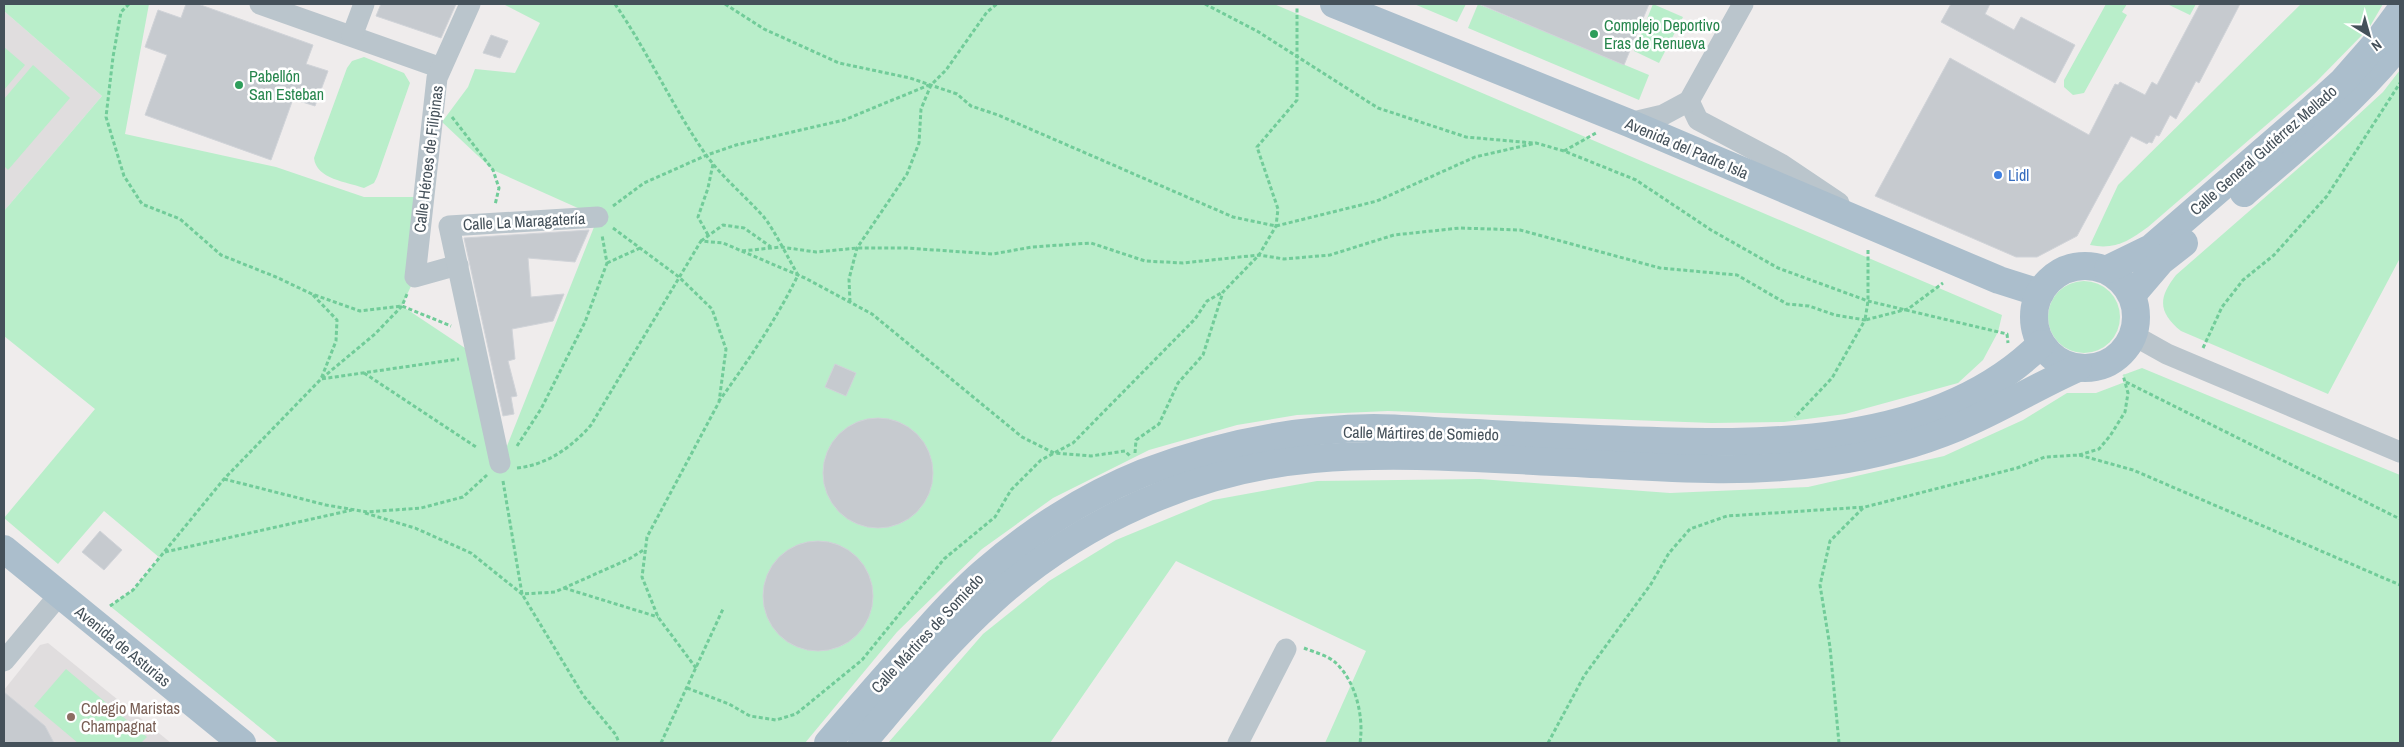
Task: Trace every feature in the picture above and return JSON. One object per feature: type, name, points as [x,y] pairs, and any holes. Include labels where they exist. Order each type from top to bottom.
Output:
[{"type":"main road","name":"Avenida del Padre Isla","points":[[1334,4],[1629,123],[1870,238],[2040,293]]},
{"type":"main road","name":"Calle General Gutiérrez Mellado","points":[[2108,270],[2150,248],[2318,103],[2354,68],[2400,11]]},
{"type":"main road","name":"Calle General Gutiérrez Mellado","points":[[2132,295],[2161,261],[2319,129],[2380,69],[2400,44]]},
{"type":"main road","points":[[2093,265],[2108,270],[2122,280],[2132,295],[2137,315],[2133,336],[2125,350],[2109,362],[2094,368],[2078,368],[2062,364],[2053,359],[2041,344],[2036,332],[2035,307],[2040,293],[2044,286],[2063,271],[2077,266],[2093,265]]},
{"type":"main road","name":"Calle Mártires de Somiedo","points":[[828,743],[887,674],[982,573],[1045,526],[1102,492],[1142,474],[1201,454],[1302,432],[1376,428],[1677,442],[1818,438],[1911,418],[1953,402],[2008,373],[2041,344]]},
{"type":"main road","name":"Calle Mártires de Somiedo","points":[[862,743],[916,679],[960,632],[992,600],[1020,577],[1048,556],[1115,515],[1199,482],[1242,471],[1311,459],[1382,456],[1736,469],[1829,462],[1913,443],[1955,428],[2078,368]]},
{"type":"main road","name":"Avenida de Asturias","points":[[4,549],[242,743]]},
{"type":"street","points":[[260,4],[441,68]]},
{"type":"street","points":[[352,36],[364,4]]},
{"type":"street","name":"Calle Héroes de Filipinas","points":[[415,278],[437,78],[470,4]]},
{"type":"street","points":[[1629,123],[1663,116],[1689,101],[1743,4]]},
{"type":"street","points":[[1689,101],[1698,120],[1781,164],[1870,238]]},
{"type":"street","name":"Calle La Maragatería","points":[[449,226],[598,217]]},
{"type":"street","name":"Calle Héroes de Filipinas","points":[[449,226],[500,463]]},
{"type":"street","points":[[415,278],[458,265]]},
{"type":"street","points":[[2133,336],[2167,354],[2400,452]]},
{"type":"street","points":[[4,661],[60,594]]},
{"type":"street","points":[[1238,743],[1286,649]]},
{"type":"path","points":[[129,4],[121,12],[113,57],[106,117],[124,176],[142,204],[180,220],[221,255],[312,294],[360,311],[402,306],[473,335]]},
{"type":"path","points":[[615,4],[631,27],[658,79],[707,155],[732,186],[765,218],[798,276]]},
{"type":"path","points":[[725,4],[764,29],[839,63],[910,78],[956,94],[970,106],[998,115],[1233,217],[1276,226],[1377,200],[1475,157],[1536,143]]},
{"type":"path","points":[[850,302],[849,279],[857,248],[907,174],[919,143],[921,109],[931,85],[946,70],[988,12],[996,4]]},
{"type":"path","points":[[1206,4],[1257,31],[1378,108],[1466,136],[1536,143],[1564,151],[1636,180],[1711,230],[1778,268],[1868,301],[2007,334],[2008,346]]},
{"type":"path","points":[[687,688],[729,704],[750,716],[776,720],[796,714],[862,660],[944,559],[995,517],[1011,490],[1041,460],[1073,443],[1195,319],[1207,301],[1223,292],[1259,255],[1276,226],[1278,209],[1257,147],[1297,100],[1299,58],[1297,6]]},
{"type":"path","points":[[2203,348],[2222,307],[2243,280],[2274,255],[2327,196],[2400,83]]},
{"type":"path","points":[[598,217],[644,183],[707,155],[736,145],[844,120],[931,85]]},
{"type":"path","points":[[436,94],[469,141],[493,170],[499,188],[492,223]]},
{"type":"path","points":[[1564,151],[1598,131]]},
{"type":"path","points":[[708,235],[698,217],[708,188],[713,163]]},
{"type":"path","points":[[598,217],[679,278],[712,309],[726,349],[719,402]]},
{"type":"path","points":[[224,479],[326,505],[367,512],[421,508],[463,497],[512,454],[541,409],[585,322],[607,263],[598,217]]},
{"type":"path","points":[[364,373],[500,463],[518,469],[553,457],[576,442],[591,425],[701,241],[723,225],[744,228],[771,248]]},
{"type":"path","points":[[742,251],[780,247],[816,252],[857,248],[906,248],[993,254],[1032,247],[1091,243],[1145,261],[1183,264],[1259,255],[1284,259],[1330,255],[1394,235],[1460,228],[1520,230],[1660,268],[1738,275],[1787,304],[1809,306],[1835,315],[1865,320],[1908,309],[1943,283]]},
{"type":"path","points":[[1790,422],[1832,378],[1865,320],[1868,301],[1870,238]]},
{"type":"path","points":[[701,241],[723,242],[798,276],[872,314],[1022,437],[1054,453],[1091,456],[1124,450],[1132,458],[1135,453],[1136,440],[1158,424],[1178,384],[1203,355],[1223,292]]},
{"type":"path","points":[[607,263],[640,248]]},
{"type":"path","points":[[696,668],[658,618],[642,577],[647,536],[719,402],[756,350],[784,304],[798,276]]},
{"type":"path","points":[[103,611],[133,590],[224,479],[321,379],[375,334],[402,306],[415,278]]},
{"type":"path","points":[[312,294],[337,320],[336,341],[321,379]]},
{"type":"path","points":[[321,379],[477,356]]},
{"type":"path","points":[[1548,743],[1584,676],[1651,584],[1669,553],[1690,529],[1727,516],[1865,507],[2016,468],[2045,457],[2079,455],[2099,449],[2110,436],[2125,412],[2128,393],[2123,375]]},
{"type":"path","points":[[2126,382],[2400,519]]},
{"type":"path","points":[[2079,455],[2133,470],[2400,585]]},
{"type":"path","points":[[500,463],[522,594]]},
{"type":"path","points":[[1839,743],[1830,647],[1820,585],[1830,541],[1865,507]]},
{"type":"path","points":[[165,552],[353,510],[415,528],[471,553],[522,594],[583,694],[616,735],[620,743]]},
{"type":"path","points":[[522,594],[555,592],[629,559],[645,549]]},
{"type":"path","points":[[564,588],[658,618]]},
{"type":"path","points":[[661,743],[723,610]]},
{"type":"path","points":[[1286,649],[1294,644],[1335,662],[1352,683],[1358,707],[1360,743]]},
{"type":"shaded area","points":[[4,11],[102,96],[4,211]]},
{"type":"shaded area","name":"Colegio Maristas Champagnat","points":[[48,643],[171,743],[4,743],[4,690],[40,645]]},
{"type":"green space","points":[[4,4],[149,4],[125,134],[276,167],[364,197],[425,197],[415,277],[402,306],[477,356],[503,456],[598,217],[493,170],[442,122],[468,87],[475,69],[515,73],[540,23],[503,4],[1274,4],[2002,315],[1998,332],[1983,360],[1958,383],[1845,414],[1784,422],[1712,423],[1388,411],[1297,415],[1237,425],[1149,450],[1053,498],[982,549],[897,632],[805,743],[279,743],[110,606],[133,590],[160,558],[104,511],[58,564],[4,518],[95,409],[4,336],[4,211],[102,96],[4,11]]},
{"type":"green space","points":[[1414,4],[1466,4],[1457,22]]},
{"type":"green space","points":[[1478,4],[1649,75],[1639,100],[1468,28]]},
{"type":"green space","points":[[1653,4],[1683,17],[1659,63],[1634,51]]},
{"type":"green space","points":[[2106,4],[2127,4],[2122,12],[2127,15],[2084,93],[2073,95],[2064,87],[2064,80]]},
{"type":"green space","points":[[2167,4],[2196,4],[2190,15]]},
{"type":"green space","points":[[2301,4],[2383,4],[2369,28],[2316,82],[2148,227],[2121,243],[2107,246],[2090,245],[2118,185]]},
{"type":"green space","points":[[4,47],[25,65],[4,90]]},
{"type":"green space","points":[[364,57],[404,73],[410,83],[377,177],[374,183],[364,188],[333,179],[326,175],[320,171],[314,158],[347,68],[352,61]]},
{"type":"green space","points":[[33,65],[70,98],[8,170],[4,166],[4,99]]},
{"type":"green space","points":[[2400,70],[2400,258],[2328,394],[2181,331],[2168,317],[2163,304],[2166,291],[2176,275],[2333,138],[2383,92]]},
{"type":"green space","points":[[2084,281],[2104,287],[2114,297],[2120,317],[2114,337],[2104,347],[2084,353],[2064,347],[2054,337],[2048,317],[2054,297],[2064,287]]},
{"type":"green space","points":[[2142,368],[2400,475],[2400,743],[1325,743],[1366,651],[1176,561],[1050,743],[888,743],[983,634],[1049,581],[1116,540],[1213,500],[1317,481],[1480,479],[1670,493],[1808,487],[1944,456],[2023,420],[2067,393],[2096,393],[2125,382],[2123,375]]},
{"type":"green space","points":[[66,669],[147,737],[141,743],[78,743],[34,706]]},
{"type":"building","name":"Pabellón San Esteban","points":[[186,4],[198,4],[313,45],[306,64],[328,71],[315,106],[293,99],[271,160],[145,115],[167,55],[145,47],[158,10],[181,18]]},
{"type":"building","points":[[381,4],[456,4],[441,38],[376,16]]},
{"type":"building","name":"Complejo Deportivo Eras de Renueva","points":[[1479,4],[1649,4],[1624,65]]},
{"type":"building","points":[[1951,4],[1990,4],[1985,14],[2014,30],[2021,17],[2075,45],[2055,83],[1941,22]]},
{"type":"building","name":"Lidl","points":[[2200,4],[2240,4],[2199,83],[2196,81],[2176,119],[2170,115],[2159,136],[2156,135],[2152,143],[2149,142],[2147,144],[2131,136],[2077,236],[2037,257],[2016,257],[1875,196],[1950,58],[2089,135],[2115,84],[2118,85],[2120,82],[2145,95],[2152,82],[2157,85]]},
{"type":"building","points":[[491,35],[508,41],[500,58],[483,53]]},
{"type":"building","points":[[589,230],[575,262],[528,258],[531,297],[564,294],[553,321],[512,329],[515,359],[508,361],[517,396],[511,397],[514,414],[503,416],[464,238]]},
{"type":"building","points":[[835,364],[856,373],[846,396],[825,387]]},
{"type":"building","points":[[878,418],[899,422],[917,434],[929,452],[933,473],[929,494],[917,512],[899,524],[878,528],[857,524],[839,512],[827,494],[823,473],[827,452],[839,434],[857,422]]},
{"type":"building","points":[[100,531],[122,550],[104,570],[82,552]]},
{"type":"building","points":[[818,541],[839,545],[857,557],[869,575],[873,596],[869,617],[857,635],[839,647],[818,651],[797,647],[779,635],[767,617],[763,596],[767,575],[779,557],[797,545]]},
{"type":"building","points":[[4,692],[45,726],[54,743],[4,743]]},
{"type":"place","name":"Complejo Deportivo Eras de Renueva","points":[[1594,34]]},
{"type":"place","name":"Pabellón San Esteban","points":[[239,85]]},
{"type":"place","name":"Lidl","points":[[1998,175]]},
{"type":"place","name":"Colegio Maristas Champagnat","points":[[71,717]]}]
